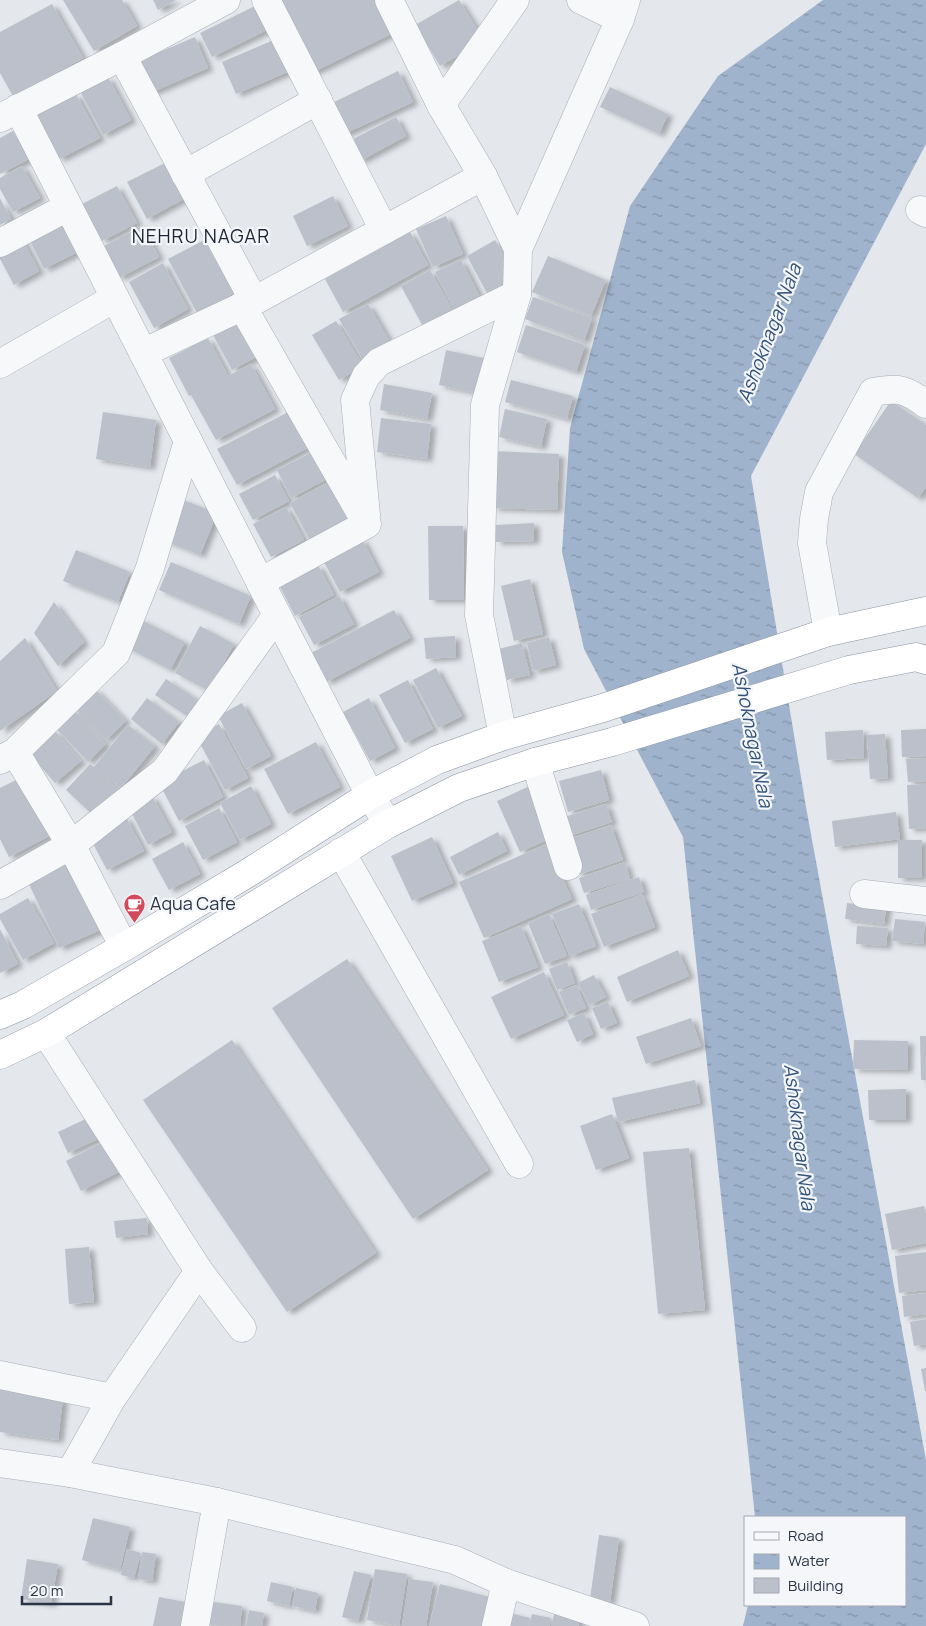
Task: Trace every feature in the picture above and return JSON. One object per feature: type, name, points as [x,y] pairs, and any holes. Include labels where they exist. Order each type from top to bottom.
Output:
[{"type":"highway","points":[[0,1015],[23,1005],[124,947],[248,873],[370,795],[437,760],[503,736],[603,708],[828,632],[918,613],[921,658],[849,670],[612,742],[535,762],[459,788],[388,824],[46,1033],[0,1054]]},
{"type":"street","points":[[226,0],[122,56],[9,113],[68,207],[370,795],[388,824]]},
{"type":"street","points":[[266,0],[384,230]]},
{"type":"street","points":[[389,0],[441,105],[483,176],[518,249]]},
{"type":"street","points":[[441,105],[514,0]]},
{"type":"street","points":[[503,736],[479,615],[485,405],[517,294],[518,249],[623,9],[581,0]]},
{"type":"street","points":[[122,56],[186,174],[248,303],[367,524]]},
{"type":"street","points":[[186,174],[318,100]]},
{"type":"street","points":[[144,353],[248,303],[483,176]]},
{"type":"street","points":[[0,243],[68,207]]},
{"type":"street","points":[[367,524],[355,400],[366,376],[379,362],[517,294]]},
{"type":"street","points":[[0,364],[115,298]]},
{"type":"street","points":[[828,632],[812,543],[819,492],[873,392],[892,388],[910,392],[926,404]]},
{"type":"street","points":[[124,947],[71,845],[8,756],[116,654],[150,568],[188,441]]},
{"type":"street","points":[[260,582],[367,524]]},
{"type":"street","points":[[0,885],[71,845],[165,771],[277,615]]},
{"type":"street","points":[[535,762],[568,866]]},
{"type":"street","points":[[341,852],[519,1164]]},
{"type":"street","points":[[864,894],[926,902]]},
{"type":"street","points":[[46,1033],[198,1271],[242,1328]]},
{"type":"street","points":[[70,1473],[112,1398],[198,1271]]},
{"type":"street","points":[[0,1375],[112,1398]]},
{"type":"street","points":[[0,1463],[70,1473],[217,1502],[455,1560],[506,1583],[635,1626]]},
{"type":"street","points":[[195,1626],[217,1502]]},
{"type":"street","points":[[496,1626],[506,1583]]},
{"type":"water","name":"Ashoknagar Nala","points":[[823,0],[926,0],[926,144],[751,476],[806,807],[926,1460],[926,1626],[743,1626],[748,1606],[906,1606],[906,1516],[755,1516],[683,837],[584,649],[562,552],[570,428],[630,206],[718,76]]},
{"type":"building","points":[[63,0],[122,0],[137,26],[94,51]]},
{"type":"building","points":[[153,0],[176,0],[158,10]]},
{"type":"building","points":[[276,0],[376,0],[393,33],[311,73]]},
{"type":"building","points":[[459,0],[484,41],[440,66],[415,25]]},
{"type":"building","points":[[261,3],[273,27],[212,57],[200,33]]},
{"type":"building","points":[[52,4],[83,58],[13,96],[0,73],[0,32]]},
{"type":"building","points":[[283,36],[297,68],[236,94],[222,62]]},
{"type":"building","points":[[195,37],[208,68],[150,93],[136,62]]},
{"type":"building","points":[[398,71],[413,102],[340,136],[326,106]]},
{"type":"building","points":[[108,77],[131,120],[103,135],[80,91]]},
{"type":"building","points":[[610,87],[668,114],[659,134],[600,107]]},
{"type":"building","points":[[76,94],[100,138],[59,159],[35,115]]},
{"type":"building","points":[[396,117],[406,136],[360,161],[349,141]]},
{"type":"building","points":[[13,131],[29,159],[0,174],[0,138]]},
{"type":"building","points":[[173,159],[191,195],[147,219],[127,182]]},
{"type":"building","points":[[22,166],[40,198],[13,212],[0,189],[0,178]]},
{"type":"building","points":[[117,186],[137,223],[102,241],[82,204]]},
{"type":"building","points":[[333,196],[348,226],[307,246],[293,216]]},
{"type":"building","points":[[0,198],[11,219],[0,225]]},
{"type":"building","points":[[64,216],[82,250],[44,269],[27,235]]},
{"type":"building","points":[[446,216],[463,254],[433,267],[416,229]]},
{"type":"building","points":[[142,226],[159,257],[119,278],[102,247]]},
{"type":"building","points":[[410,232],[428,265],[343,312],[325,279]]},
{"type":"building","points":[[21,237],[39,271],[14,285],[0,259],[0,248]]},
{"type":"building","points":[[210,237],[238,291],[197,313],[168,259]]},
{"type":"building","points":[[495,240],[505,257],[504,282],[489,297],[467,256]]},
{"type":"building","points":[[548,256],[606,280],[591,316],[532,292]]},
{"type":"building","points":[[461,260],[482,301],[456,314],[435,272]]},
{"type":"building","points":[[163,263],[188,309],[154,328],[129,282]]},
{"type":"building","points":[[430,270],[456,316],[426,332],[401,286]]},
{"type":"building","points":[[533,297],[592,318],[584,341],[525,319]]},
{"type":"building","points":[[368,304],[394,349],[366,365],[339,319]]},
{"type":"building","points":[[240,318],[260,355],[232,370],[212,333]]},
{"type":"building","points":[[336,321],[363,366],[339,380],[312,335]]},
{"type":"building","points":[[526,325],[585,345],[576,372],[517,352]]},
{"type":"building","points":[[208,338],[228,376],[251,364],[275,409],[216,440],[191,395],[189,396],[169,358]]},
{"type":"building","points":[[446,350],[488,359],[481,394],[439,385]]},
{"type":"building","points":[[511,380],[573,396],[567,419],[505,402]]},
{"type":"building","points":[[384,384],[432,393],[427,419],[380,410]]},
{"type":"building","points":[[891,401],[926,425],[926,487],[918,498],[854,454]]},
{"type":"building","points":[[505,409],[547,419],[541,447],[499,437]]},
{"type":"building","points":[[290,411],[309,447],[237,485],[217,449]]},
{"type":"building","points":[[103,412],[156,420],[150,467],[96,459]]},
{"type":"building","points":[[381,418],[431,424],[427,459],[377,452]]},
{"type":"building","points":[[314,451],[329,478],[291,498],[277,470]]},
{"type":"building","points":[[495,451],[559,454],[557,510],[493,508]]},
{"type":"building","points":[[275,475],[289,501],[253,520],[239,494]]},
{"type":"building","points":[[336,478],[358,520],[312,544],[290,503]]},
{"type":"building","points":[[181,499],[217,513],[200,555],[165,541]]},
{"type":"building","points":[[286,507],[304,540],[271,557],[253,524]]},
{"type":"building","points":[[534,523],[534,541],[496,542],[495,525]]},
{"type":"building","points":[[428,526],[463,526],[464,600],[429,600]]},
{"type":"building","points":[[362,539],[379,572],[340,592],[323,560]]},
{"type":"building","points":[[76,550],[130,572],[118,602],[63,581]]},
{"type":"building","points":[[171,562],[251,596],[239,624],[159,590]]},
{"type":"building","points":[[318,565],[334,595],[295,616],[279,585]]},
{"type":"building","points":[[530,579],[543,634],[514,641],[501,586]]},
{"type":"building","points":[[339,596],[354,624],[314,645],[299,617]]},
{"type":"building","points":[[54,602],[84,642],[58,666],[34,633]]},
{"type":"building","points":[[394,610],[410,638],[326,682],[311,653]]},
{"type":"building","points":[[140,619],[185,642],[170,670],[126,647]]},
{"type":"building","points":[[200,626],[234,644],[209,691],[175,673]]},
{"type":"building","points":[[455,636],[456,657],[426,659],[424,638]]},
{"type":"building","points":[[549,637],[556,665],[533,671],[527,643]]},
{"type":"building","points":[[25,638],[57,691],[0,731],[0,661]]},
{"type":"building","points":[[522,643],[530,675],[507,680],[499,649]]},
{"type":"building","points":[[436,668],[462,716],[438,728],[413,680]]},
{"type":"building","points":[[166,679],[201,702],[190,718],[155,695]]},
{"type":"building","points":[[408,680],[433,729],[405,743],[379,695]]},
{"type":"building","points":[[95,689],[126,721],[106,740],[74,708]]},
{"type":"building","points":[[147,698],[179,722],[162,744],[131,719]]},
{"type":"building","points":[[369,698],[395,748],[370,761],[343,712]]},
{"type":"building","points":[[242,703],[271,756],[246,769],[218,716]]},
{"type":"building","points":[[72,709],[106,744],[88,762],[54,726]]},
{"type":"building","points":[[219,724],[248,778],[225,790],[196,736]]},
{"type":"building","points":[[128,725],[155,746],[121,788],[96,770],[120,791],[96,818],[66,790],[90,764],[94,767]]},
{"type":"building","points":[[926,729],[926,756],[902,757],[901,730]]},
{"type":"building","points":[[54,730],[81,761],[55,783],[28,752]]},
{"type":"building","points":[[863,730],[864,758],[827,760],[825,732]]},
{"type":"building","points":[[885,734],[888,778],[870,779],[867,735]]},
{"type":"building","points":[[316,742],[340,787],[288,814],[264,769]]},
{"type":"building","points":[[926,758],[926,781],[908,782],[906,759]]},
{"type":"building","points":[[204,760],[223,797],[179,821],[159,783]]},
{"type":"building","points":[[601,770],[609,800],[568,812],[559,781]]},
{"type":"building","points":[[20,778],[51,835],[9,857],[0,839],[0,788]]},
{"type":"building","points":[[534,784],[558,835],[520,852],[497,801]]},
{"type":"building","points":[[926,784],[926,828],[909,829],[907,785]]},
{"type":"building","points":[[251,786],[271,824],[240,840],[220,803]]},
{"type":"building","points":[[152,796],[172,832],[148,845],[129,808]]},
{"type":"building","points":[[606,804],[612,822],[566,837],[561,818]]},
{"type":"building","points":[[219,808],[237,842],[203,860],[185,826]]},
{"type":"building","points":[[896,812],[900,839],[835,847],[832,821]]},
{"type":"building","points":[[126,817],[144,851],[107,870],[89,836]]},
{"type":"building","points":[[611,825],[623,860],[578,875],[566,840]]},
{"type":"building","points":[[498,832],[507,851],[459,875],[450,857]]},
{"type":"building","points":[[432,837],[453,883],[412,901],[391,856]]},
{"type":"building","points":[[898,840],[922,840],[922,878],[898,878]]},
{"type":"building","points":[[183,842],[200,874],[169,890],[152,859]]},
{"type":"building","points":[[547,844],[572,899],[484,938],[459,882]]},
{"type":"building","points":[[74,861],[105,928],[59,948],[28,882]]},
{"type":"building","points":[[625,862],[630,879],[584,893],[579,878]]},
{"type":"building","points":[[639,877],[644,892],[591,910],[586,895]]},
{"type":"building","points":[[642,894],[655,927],[604,947],[591,914]]},
{"type":"building","points":[[28,898],[54,943],[23,960],[0,919],[0,914]]},
{"type":"building","points":[[887,902],[884,924],[845,919],[847,903]]},
{"type":"building","points":[[579,904],[596,946],[570,956],[552,914]]},
{"type":"building","points":[[549,914],[567,956],[545,964],[528,923]]},
{"type":"building","points":[[895,919],[925,922],[923,944],[892,941]]},
{"type":"building","points":[[521,926],[538,967],[499,982],[482,941]]},
{"type":"building","points":[[857,926],[888,928],[886,946],[856,944]]},
{"type":"building","points":[[0,929],[18,964],[0,973]]},
{"type":"building","points":[[678,950],[689,976],[627,1002],[617,977]]},
{"type":"building","points":[[347,959],[488,1170],[413,1219],[272,1008]]},
{"type":"building","points":[[567,962],[575,983],[557,990],[549,969]]},
{"type":"building","points":[[544,972],[564,1015],[511,1039],[491,997]]},
{"type":"building","points":[[594,975],[606,997],[589,1005],[578,983]]},
{"type":"building","points":[[576,985],[586,1008],[569,1015],[559,992]]},
{"type":"building","points":[[608,1002],[617,1023],[601,1029],[592,1008]]},
{"type":"building","points":[[584,1013],[593,1034],[577,1042],[567,1020]]},
{"type":"building","points":[[691,1018],[701,1046],[646,1064],[636,1037]]},
{"type":"building","points":[[920,1036],[926,1036],[926,1080],[921,1080]]},
{"type":"building","points":[[232,1040],[376,1253],[287,1312],[143,1100]]},
{"type":"building","points":[[854,1040],[908,1041],[907,1070],[853,1069]]},
{"type":"building","points":[[695,1080],[700,1103],[618,1122],[612,1098]]},
{"type":"building","points":[[906,1089],[906,1120],[869,1120],[868,1090]]},
{"type":"building","points":[[612,1114],[629,1158],[596,1170],[580,1126]]},
{"type":"building","points":[[90,1117],[100,1138],[68,1153],[58,1132]]},
{"type":"building","points":[[103,1142],[119,1172],[81,1191],[66,1161]]},
{"type":"building","points":[[689,1148],[705,1310],[658,1314],[643,1152]]},
{"type":"building","points":[[924,1206],[926,1243],[892,1250],[885,1214]]},
{"type":"building","points":[[147,1218],[148,1234],[116,1238],[114,1221]]},
{"type":"building","points":[[89,1247],[94,1302],[69,1304],[65,1249]]},
{"type":"building","points":[[926,1252],[926,1290],[899,1293],[895,1256]]},
{"type":"building","points":[[926,1293],[926,1314],[904,1317],[902,1296]]},
{"type":"building","points":[[926,1319],[926,1344],[914,1346],[910,1322]]},
{"type":"building","points":[[926,1368],[926,1391],[925,1391],[921,1369]]},
{"type":"building","points":[[0,1389],[63,1398],[58,1440],[0,1432]]},
{"type":"building","points":[[93,1518],[130,1527],[120,1570],[82,1560]]},
{"type":"building","points":[[599,1535],[619,1538],[610,1602],[590,1599]]},
{"type":"building","points":[[127,1549],[141,1553],[134,1578],[121,1575]]},
{"type":"building","points":[[142,1552],[156,1554],[152,1581],[138,1579]]},
{"type":"building","points":[[27,1559],[58,1564],[51,1604],[21,1599]]},
{"type":"building","points":[[375,1569],[407,1574],[399,1626],[367,1620]]},
{"type":"building","points":[[354,1571],[371,1575],[358,1621],[342,1617]]},
{"type":"building","points":[[409,1579],[433,1582],[426,1626],[402,1626]]},
{"type":"building","points":[[271,1582],[293,1587],[289,1606],[267,1601]]},
{"type":"building","points":[[440,1584],[490,1597],[482,1626],[429,1626]]},
{"type":"building","points":[[296,1588],[318,1593],[315,1611],[292,1606]]},
{"type":"building","points":[[159,1597],[195,1604],[191,1626],[153,1626]]},
{"type":"building","points":[[207,1601],[242,1606],[240,1626],[204,1625]]},
{"type":"building","points":[[557,1604],[582,1611],[578,1626],[551,1626]]},
{"type":"building","points":[[249,1610],[264,1613],[262,1626],[246,1626]]},
{"type":"building","points":[[506,1612],[530,1618],[528,1626],[502,1626]]},
{"type":"building","points":[[532,1614],[551,1618],[549,1626],[529,1626]]},
{"type":"place","name":"Aqua Cafe","points":[[134,923]]},
{"type":"district","name":"NEHRU NAGAR","points":[[201,236]]}]
